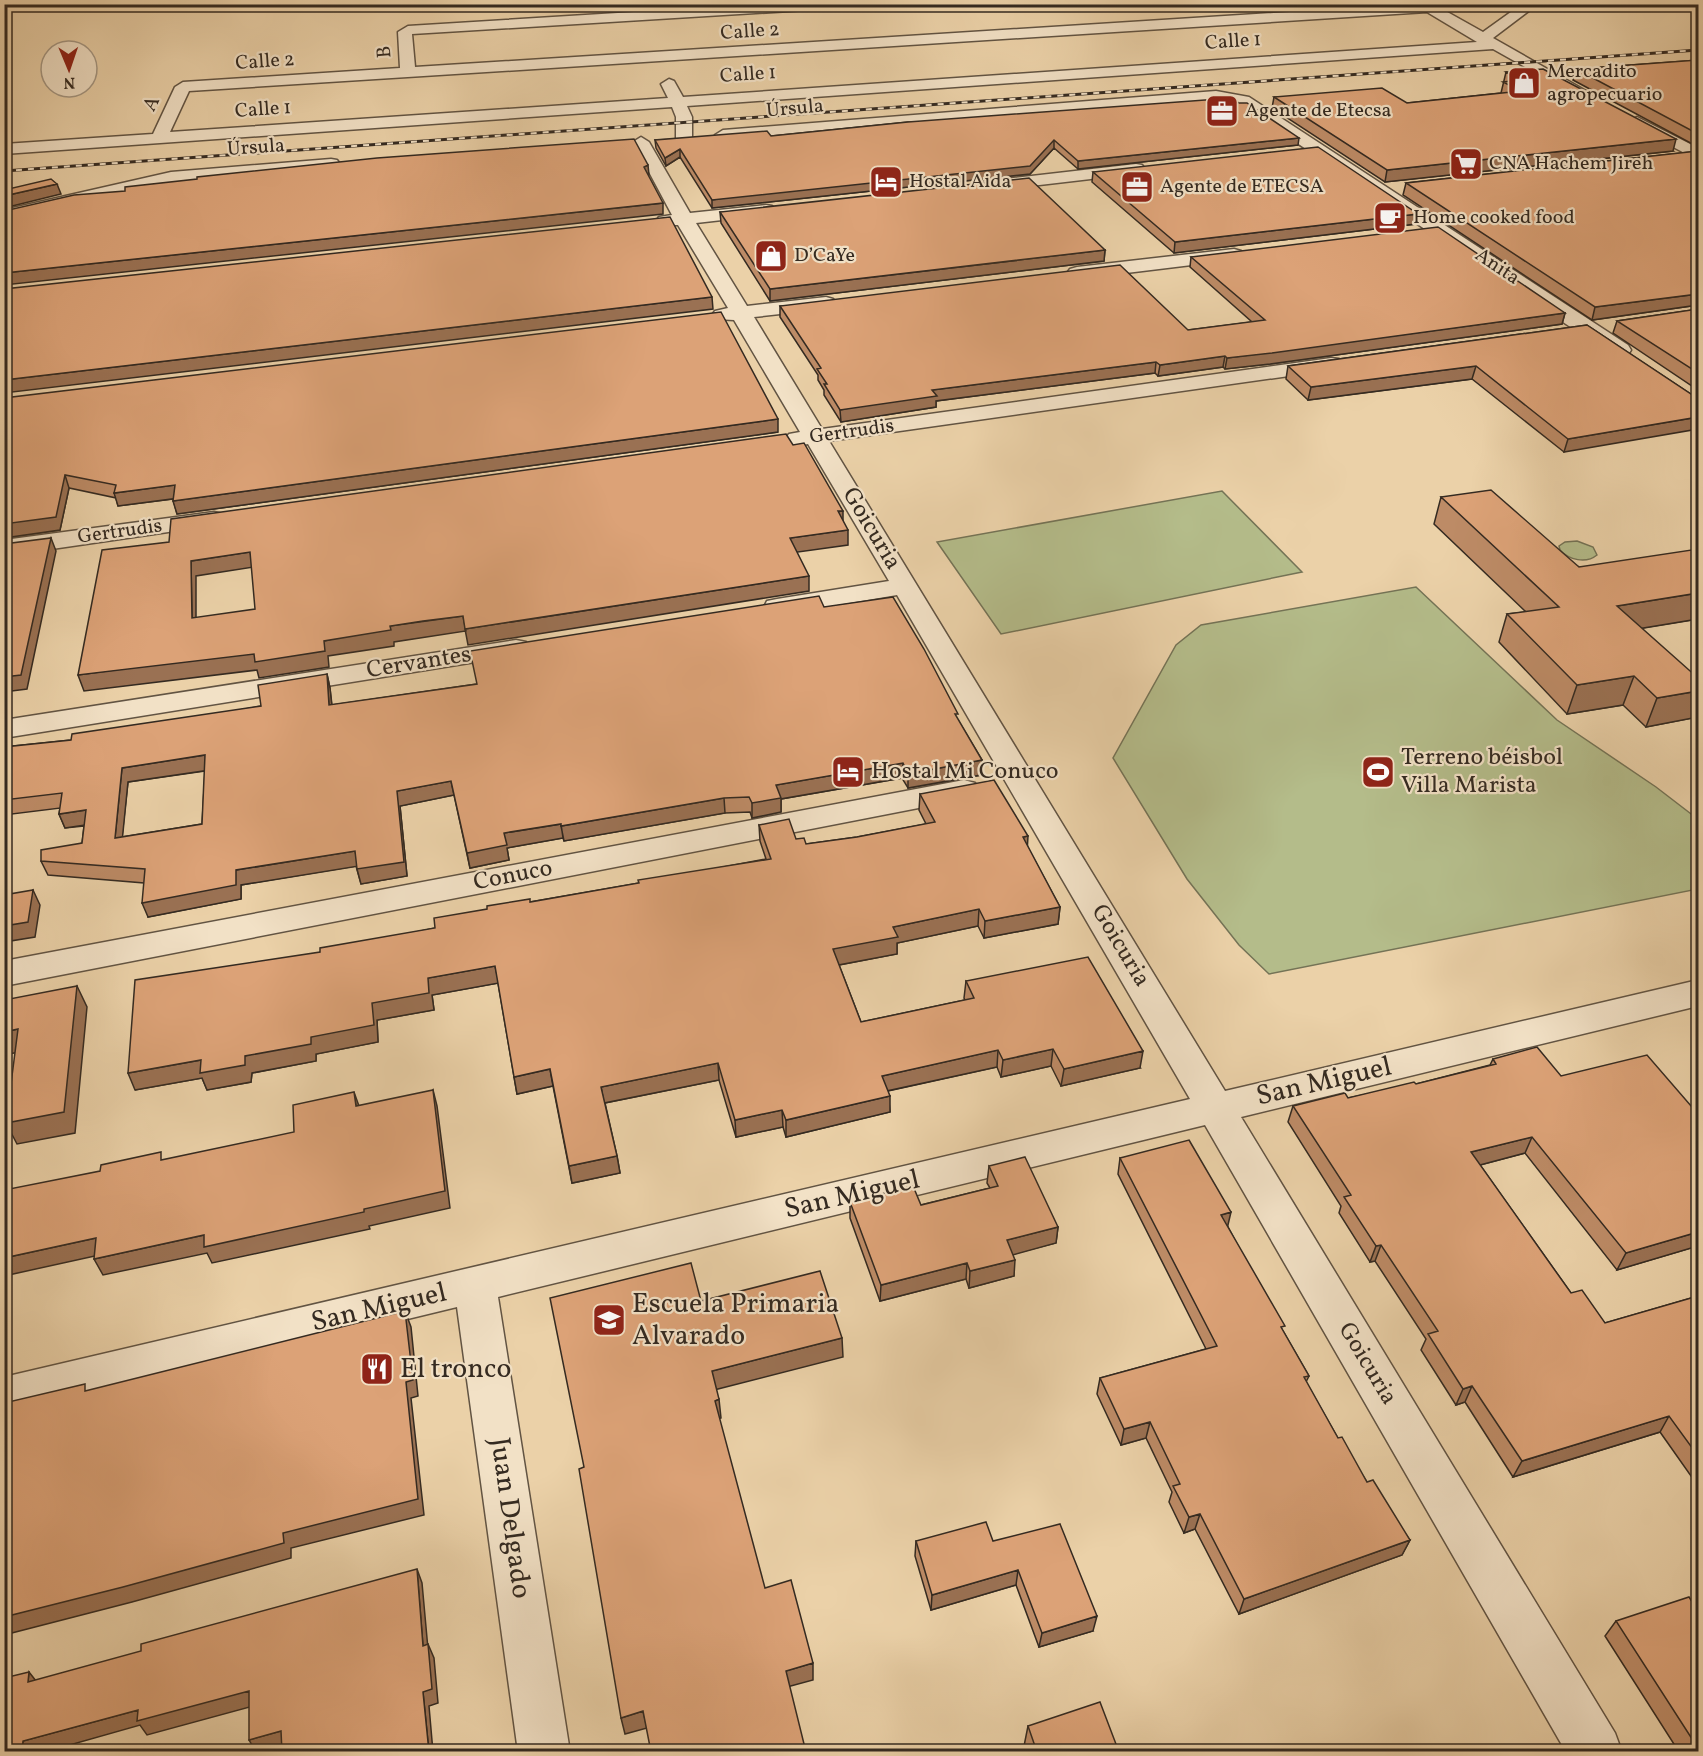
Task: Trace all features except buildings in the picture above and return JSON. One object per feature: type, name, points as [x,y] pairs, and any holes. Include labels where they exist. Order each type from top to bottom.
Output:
[{"type":"street","points":[[684,138],[684,117],[658,57],[638,21],[840,4]]},
{"type":"street","points":[[1488,42],[1532,4]]},
{"type":"street","points":[[1425,6],[1587,96]]},
{"type":"street","name":"Calle 2","points":[[183,87],[1425,6]]},
{"type":"street","points":[[1150,11],[1181,38]]},
{"type":"street","name":"B","points":[[408,72],[405,32],[408,30],[638,21]]},
{"type":"street","name":"Calle 1","points":[[4,149],[1212,64],[1488,42]]},
{"type":"street","points":[[1196,51],[1212,64]]},
{"type":"street","points":[[1547,75],[1582,72]]},
{"type":"street","name":"A","points":[[159,138],[183,87]]},
{"type":"street","name":"Úrsula","points":[[635,142],[1188,97],[1233,98]]},
{"type":"street","name":"Anita","points":[[1233,98],[1250,103],[1634,359]]},
{"type":"street","points":[[1627,117],[1698,155]]},
{"type":"street","name":"Goicuria","points":[[635,142],[906,586],[1596,1752]]},
{"type":"street","points":[[1286,153],[1320,150]]},
{"type":"street","points":[[1662,159],[1698,155]]},
{"type":"street","name":"Úrsula","points":[[4,216],[171,177],[346,163]]},
{"type":"street","points":[[964,188],[1149,168]]},
{"type":"street","points":[[1380,190],[1404,188]]},
{"type":"street","points":[[649,223],[789,208]]},
{"type":"street","points":[[1407,234],[1441,229]]},
{"type":"street","points":[[1058,275],[1258,252]]},
{"type":"street","points":[[706,317],[847,300]]},
{"type":"street","points":[[1553,333],[1622,324]]},
{"type":"street","name":"Gertrudis","points":[[770,443],[1353,361]]},
{"type":"street","name":"Gertrudis","points":[[4,548],[242,515]]},
{"type":"street","points":[[753,610],[906,586]]},
{"type":"street","name":"Cervantes","points":[[4,729],[543,644]]},
{"type":"street","name":"Conuco","points":[[4,974],[1021,779]]},
{"type":"street","name":"San Miguel","points":[[4,1397],[1698,993]]},
{"type":"street","name":"Juan Delgado","points":[[476,1285],[544,1752]]},
{"type":"green space","points":[[1222,491],[1302,572],[1001,634],[937,542]]},
{"type":"green space","points":[[1577,541],[1593,547],[1597,555],[1593,558],[1578,560],[1560,550],[1559,546],[1565,542]]},
{"type":"green space","name":"Terreno béisbol Villa Marista","points":[[1416,587],[1557,720],[1656,787],[1695,817],[1698,821],[1698,889],[1269,974],[1239,945],[1187,879],[1113,758],[1176,645],[1201,625]]},
{"type":"railway","points":[[4,171],[1698,50]]},
{"type":"place","name":"Mercadito agropecuario","points":[[1524,83]]},
{"type":"place","name":"Agente de Etecsa","points":[[1222,111]]},
{"type":"place","name":"CNA Hachem Jireh","points":[[1466,164]]},
{"type":"place","name":"Hostal Aida","points":[[886,182]]},
{"type":"place","name":"Agente de ETECSA","points":[[1137,187]]},
{"type":"place","name":"Home cooked food","points":[[1390,218]]},
{"type":"place","name":"D’CaYe","points":[[771,256]]},
{"type":"place","name":"Hostal Mi Conuco","points":[[848,772]]},
{"type":"place","name":"Terreno béisbol Villa Marista","points":[[1378,772]]},
{"type":"place","name":"Escuela Primaria Alvarado","points":[[609,1320]]},
{"type":"place","name":"El tronco","points":[[377,1369]]}]
